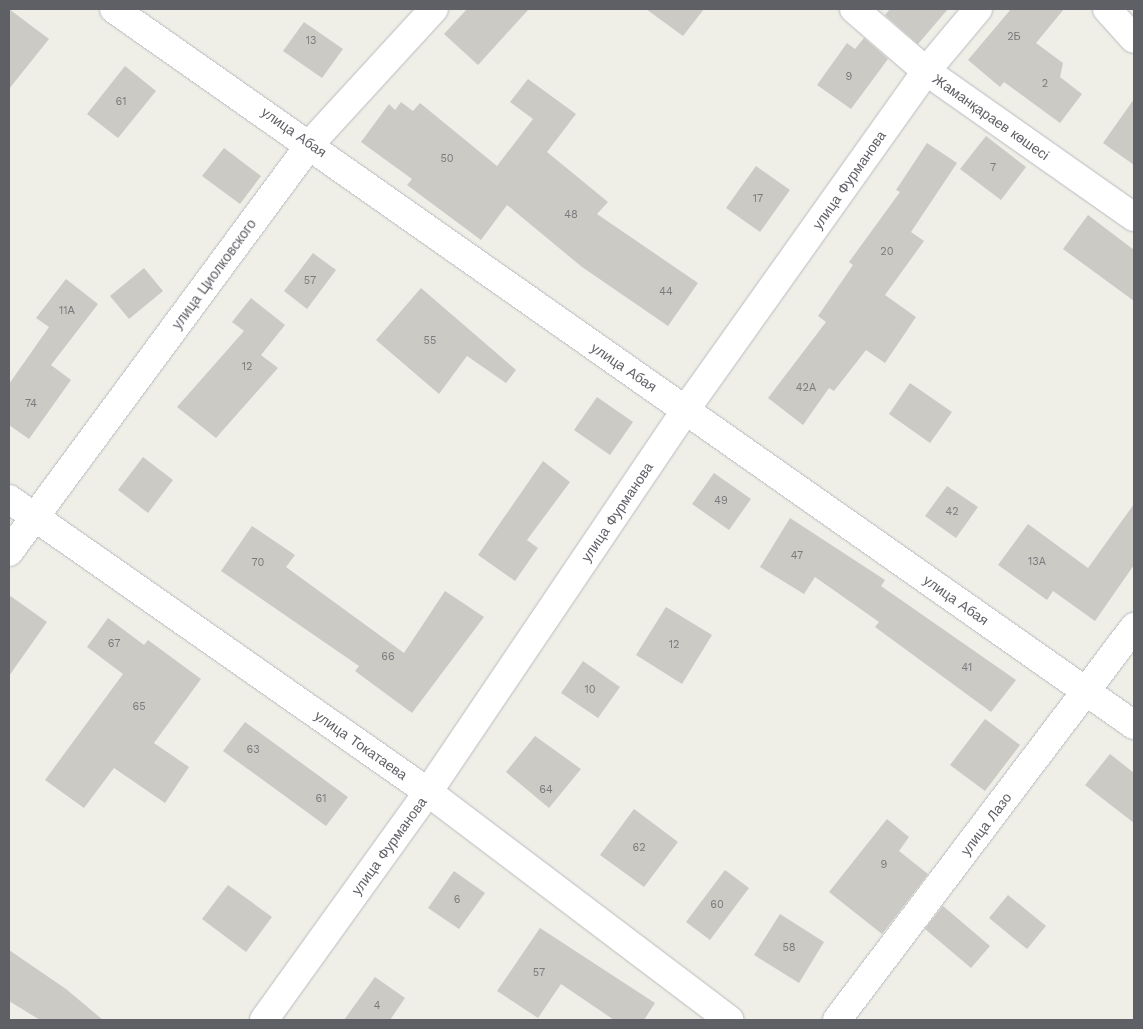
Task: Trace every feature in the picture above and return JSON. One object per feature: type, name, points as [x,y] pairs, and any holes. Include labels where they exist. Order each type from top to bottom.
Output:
[{"type":"street","name":"улица Абая","points":[[114,9],[311,143],[1134,725]]},
{"type":"street","name":"улица Циолковского","points":[[9,552],[311,143],[434,9]]},
{"type":"street","name":"Жаманқараев көшесі","points":[[854,9],[926,70],[1134,217]]},
{"type":"street","name":"улица Фурманова","points":[[264,1020],[428,792],[686,409],[926,70],[978,9]]},
{"type":"street","points":[[1107,9],[1134,39]]},
{"type":"street","name":"улица Токатаева","points":[[9,499],[428,792],[730,1020]]},
{"type":"street","name":"улица Лазо","points":[[837,1020],[1134,627]]},
{"type":"building","points":[[9,9],[49,39],[9,89]]},
{"type":"building","points":[[467,9],[529,9],[478,65],[444,34]]},
{"type":"building","points":[[646,9],[704,9],[683,36]]},
{"type":"building","points":[[890,9],[948,9],[918,44],[885,15]]},
{"type":"building","points":[[1011,9],[1064,9],[1036,43],[1063,63],[1060,77],[1082,94],[1060,123],[1004,82],[1000,87],[968,60]]},
{"type":"building","points":[[304,22],[343,49],[322,78],[283,51]]},
{"type":"building","points":[[864,38],[888,59],[851,109],[817,85],[847,43],[855,49]]},
{"type":"building","points":[[125,66],[156,91],[118,138],[87,114]]},
{"type":"building","points":[[528,79],[576,114],[547,152],[608,202],[597,214],[698,283],[668,326],[582,267],[507,205],[481,240],[407,185],[412,179],[361,142],[389,104],[395,110],[401,102],[413,111],[420,103],[497,166],[533,119],[510,102]]},
{"type":"building","points":[[1134,99],[1134,165],[1103,143]]},
{"type":"building","points":[[986,136],[1026,167],[1001,200],[960,169]]},
{"type":"building","points":[[927,143],[957,163],[911,232],[924,241],[885,295],[916,317],[885,363],[866,350],[834,391],[829,388],[803,425],[768,398],[826,322],[818,316],[853,265],[849,262],[900,192],[896,190]]},
{"type":"building","points":[[224,148],[261,176],[240,204],[202,176]]},
{"type":"building","points":[[756,166],[790,190],[760,232],[726,208]]},
{"type":"building","points":[[1088,215],[1134,250],[1134,301],[1063,249]]},
{"type":"building","points":[[313,253],[336,270],[307,309],[284,291]]},
{"type":"building","points":[[144,268],[163,291],[129,319],[110,296]]},
{"type":"building","points":[[66,279],[98,304],[51,365],[71,380],[29,439],[9,425],[9,384],[49,327],[36,318]]},
{"type":"building","points":[[421,288],[516,370],[506,383],[467,356],[439,394],[376,340]]},
{"type":"building","points":[[251,298],[285,325],[261,355],[278,368],[216,438],[177,407],[244,331],[232,322]]},
{"type":"building","points":[[910,383],[952,412],[930,443],[889,414]]},
{"type":"building","points":[[597,397],[633,422],[610,455],[574,430]]},
{"type":"building","points":[[143,457],[173,480],[148,513],[118,490]]},
{"type":"building","points":[[543,461],[570,482],[527,540],[538,548],[515,581],[478,555]]},
{"type":"building","points":[[714,473],[751,499],[729,530],[692,504]]},
{"type":"building","points":[[947,486],[978,507],[956,538],[925,516]]},
{"type":"building","points":[[1134,504],[1134,565],[1095,621],[1053,591],[1047,600],[998,565],[1028,524],[1088,568]]},
{"type":"building","points":[[790,518],[885,580],[881,586],[1016,680],[991,712],[875,627],[879,622],[815,577],[804,594],[760,567]]},
{"type":"building","points":[[252,526],[295,555],[286,567],[404,653],[445,591],[484,617],[412,713],[355,671],[359,666],[221,571]]},
{"type":"building","points":[[9,595],[47,622],[9,676]]},
{"type":"building","points":[[666,607],[712,635],[682,684],[636,655]]},
{"type":"building","points":[[108,618],[144,645],[148,640],[201,679],[154,743],[189,767],[165,803],[114,768],[84,808],[45,780],[123,674],[87,647]]},
{"type":"building","points":[[583,661],[620,687],[598,718],[561,693]]},
{"type":"building","points":[[985,719],[1020,745],[985,791],[950,765]]},
{"type":"building","points":[[245,722],[348,797],[326,826],[223,751]]},
{"type":"building","points":[[535,736],[581,769],[549,808],[506,772]]},
{"type":"building","points":[[1110,754],[1134,773],[1134,823],[1085,785]]},
{"type":"building","points":[[634,809],[678,842],[644,887],[600,855]]},
{"type":"building","points":[[887,819],[909,837],[899,851],[928,874],[882,934],[829,892]]},
{"type":"building","points":[[725,870],[749,888],[710,940],[686,922]]},
{"type":"building","points":[[454,871],[485,893],[459,929],[428,908]]},
{"type":"building","points":[[228,885],[272,917],[246,952],[202,919]]},
{"type":"building","points":[[1008,895],[1046,926],[1027,949],[989,918]]},
{"type":"building","points":[[943,906],[990,946],[971,968],[925,929]]},
{"type":"building","points":[[780,914],[824,942],[799,983],[754,955]]},
{"type":"building","points":[[540,928],[655,1003],[644,1020],[614,1020],[561,984],[538,1018],[497,991]]},
{"type":"building","points":[[9,950],[66,989],[103,1020],[40,1020],[9,1001]]},
{"type":"building","points":[[375,977],[405,998],[390,1020],[344,1020]]}]
